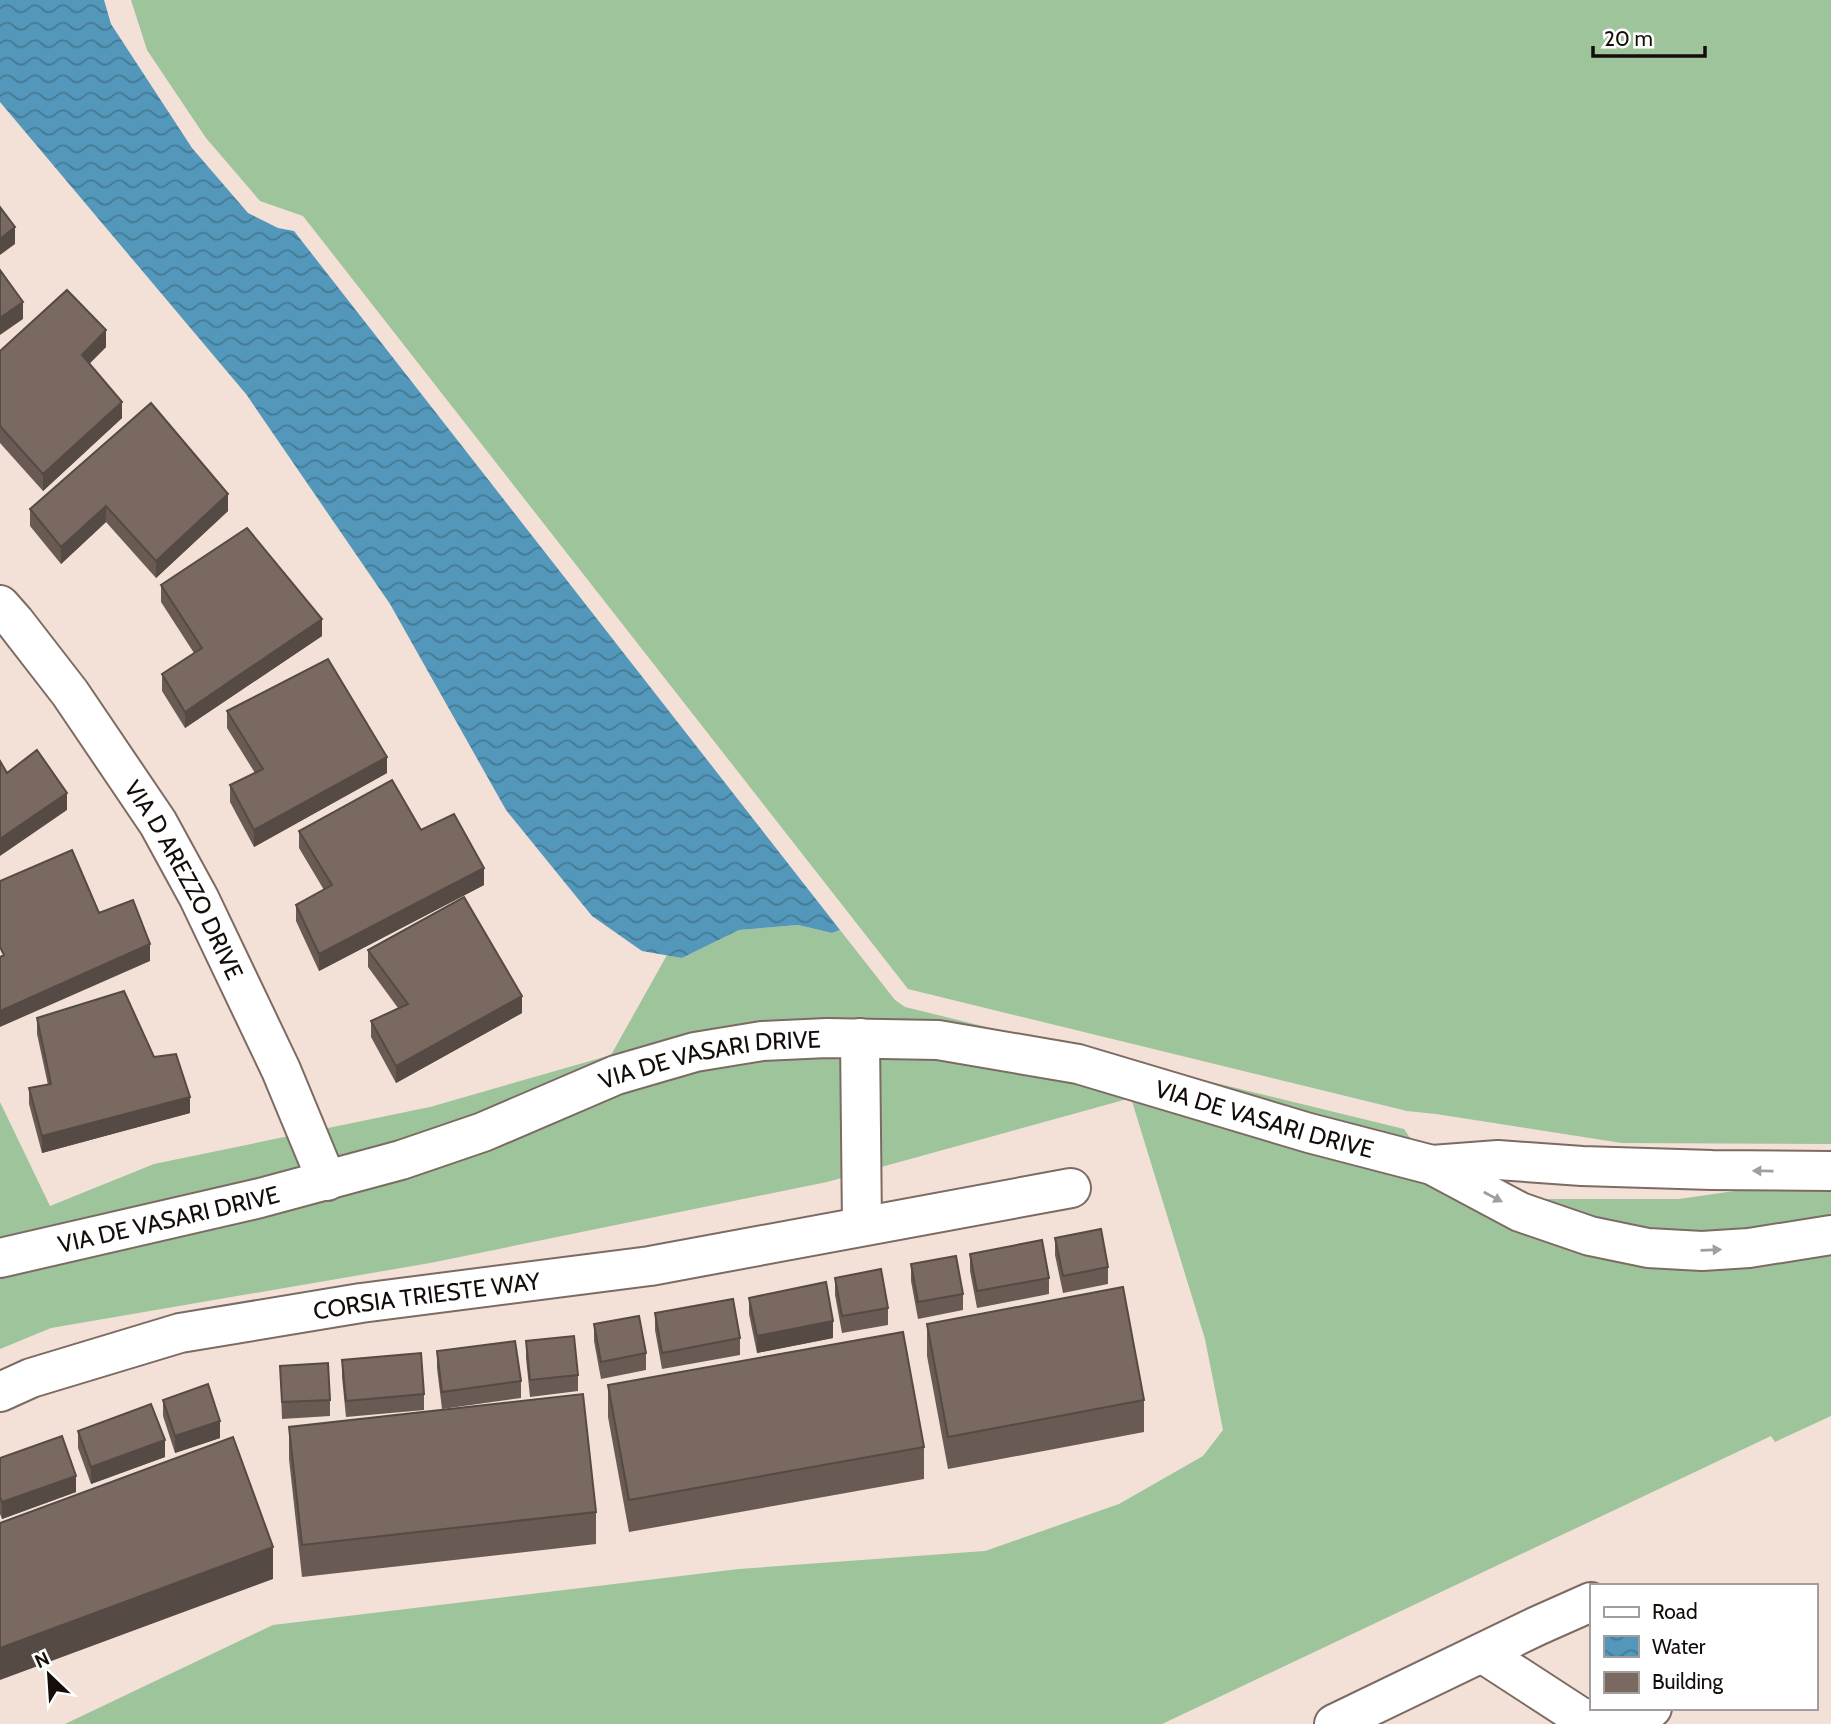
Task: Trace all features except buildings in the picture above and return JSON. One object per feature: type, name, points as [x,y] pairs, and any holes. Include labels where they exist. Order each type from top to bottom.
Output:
[{"type":"street","name":"VIA D AREZZO DRIVE","points":[[0,605],[70,693],[158,823],[199,898],[281,1070],[327,1181]]},
{"type":"street","name":"VIA DE VASARI DRIVE","points":[[0,1258],[260,1198],[401,1160],[483,1132],[616,1075],[695,1052],[762,1041],[827,1038],[938,1040],[1078,1064],[1309,1133],[1432,1165],[1520,1212],[1590,1236],[1648,1248],[1702,1251],[1749,1248],[1831,1235]]},
{"type":"street","points":[[860,1038],[862,1226]]},
{"type":"street","name":"VIA DE VASARI DRIVE","points":[[1432,1165],[1498,1160],[1595,1167],[1831,1171]]},
{"type":"street","name":"CORSIA TRIESTE WAY","points":[[0,1392],[32,1378],[180,1333],[361,1303],[650,1266],[1071,1188]]},
{"type":"street","points":[[1334,1724],[1590,1602]]},
{"type":"street","points":[[1482,1653],[1579,1716],[1602,1724]]},
{"type":"street","points":[[1616,1724],[1636,1720],[1649,1710]]},
{"type":"green space","points":[[131,0],[1831,0],[1831,1144],[1622,1143],[1407,1111],[908,989],[303,216],[260,201],[206,138],[147,50]]},
{"type":"green space","points":[[798,925],[832,933],[840,930],[895,1000],[905,1007],[1404,1129],[1451,1199],[1679,1199],[1831,1177],[1831,1416],[1775,1442],[1771,1436],[1162,1724],[65,1724],[273,1625],[739,1569],[985,1551],[1119,1504],[1203,1456],[1223,1430],[1205,1339],[1131,1098],[827,1182],[430,1263],[51,1328],[0,1349],[0,1102],[50,1206],[154,1164],[430,1107],[611,1055],[667,955],[682,958],[739,930]]},
{"type":"water","points":[[0,0],[104,0],[111,24],[192,148],[248,213],[278,228],[294,231],[840,930],[832,933],[798,925],[739,930],[682,958],[642,951],[592,916],[506,810],[390,604],[246,394],[0,102]]}]
